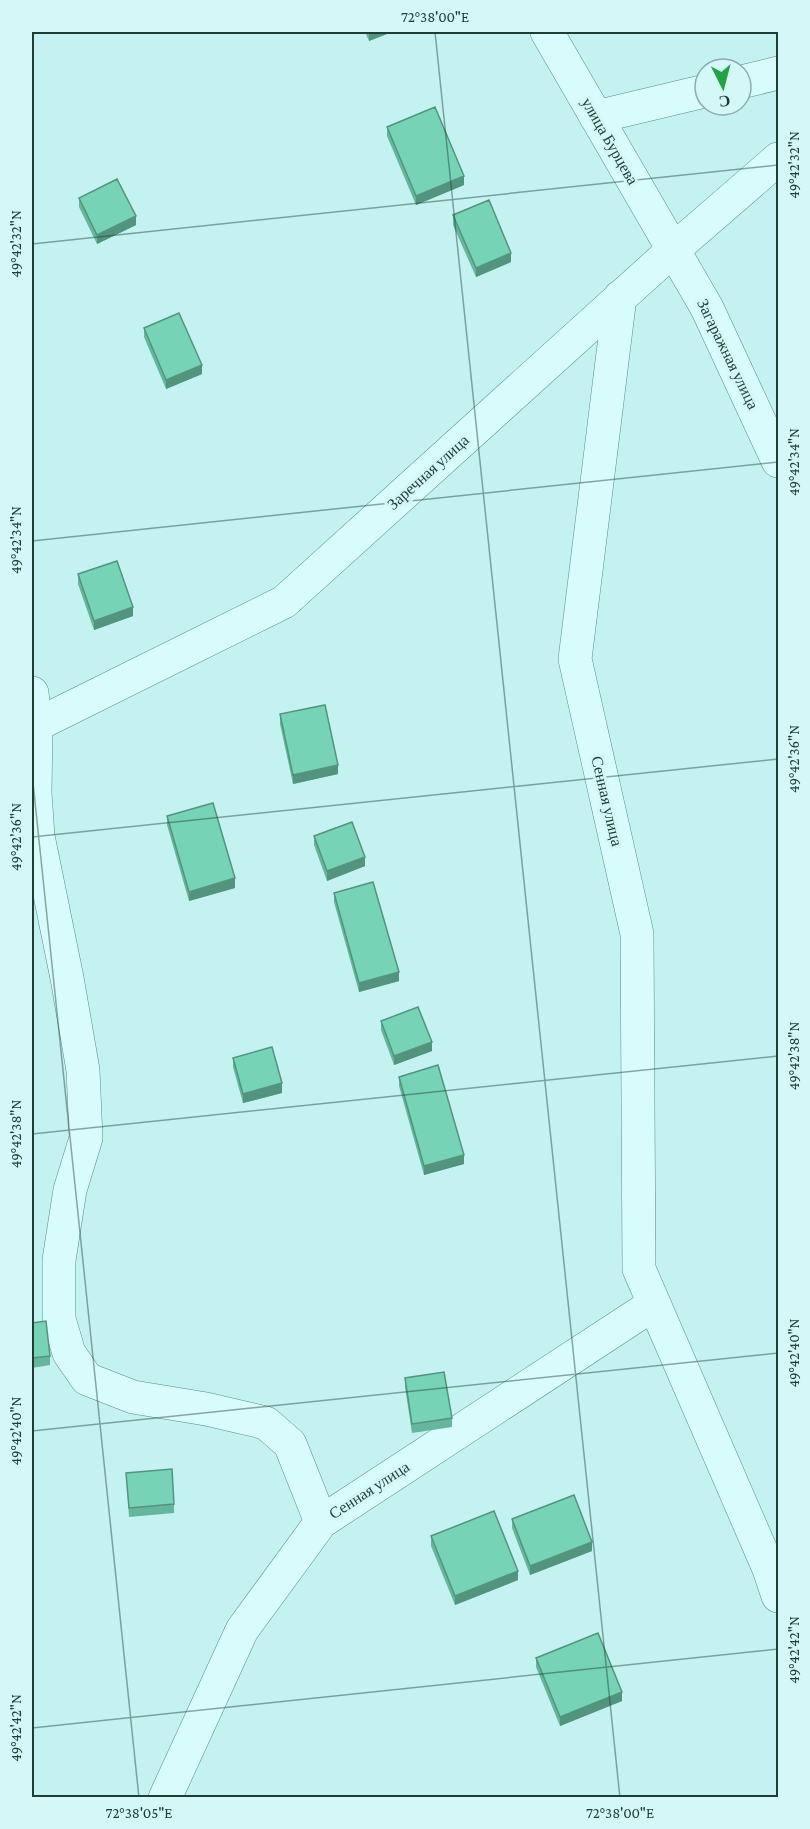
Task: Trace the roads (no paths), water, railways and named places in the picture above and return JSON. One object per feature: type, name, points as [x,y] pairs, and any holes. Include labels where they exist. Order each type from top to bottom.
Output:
[{"type":"street","name":"улица Бурцева","points":[[547,32],[673,250]]},
{"type":"street","points":[[753,79],[778,73]]},
{"type":"street","points":[[596,117],[693,94]]},
{"type":"street","name":"Заречная улица","points":[[34,726],[284,602],[620,297],[778,159]]},
{"type":"street","name":"Загаражная улица","points":[[673,250],[707,308],[778,461]]},
{"type":"street","name":"Сенная улица","points":[[620,297],[575,659],[637,934],[639,1269],[764,1558],[778,1596]]},
{"type":"street","points":[[32,693],[38,836],[67,978],[84,1093],[86,1138],[70,1190],[60,1260],[59,1319],[69,1353],[87,1379],[134,1397],[206,1409],[266,1424],[290,1444],[321,1522]]},
{"type":"street","name":"Сенная улица","points":[[165,1797],[242,1630],[321,1522],[654,1304]]}]
